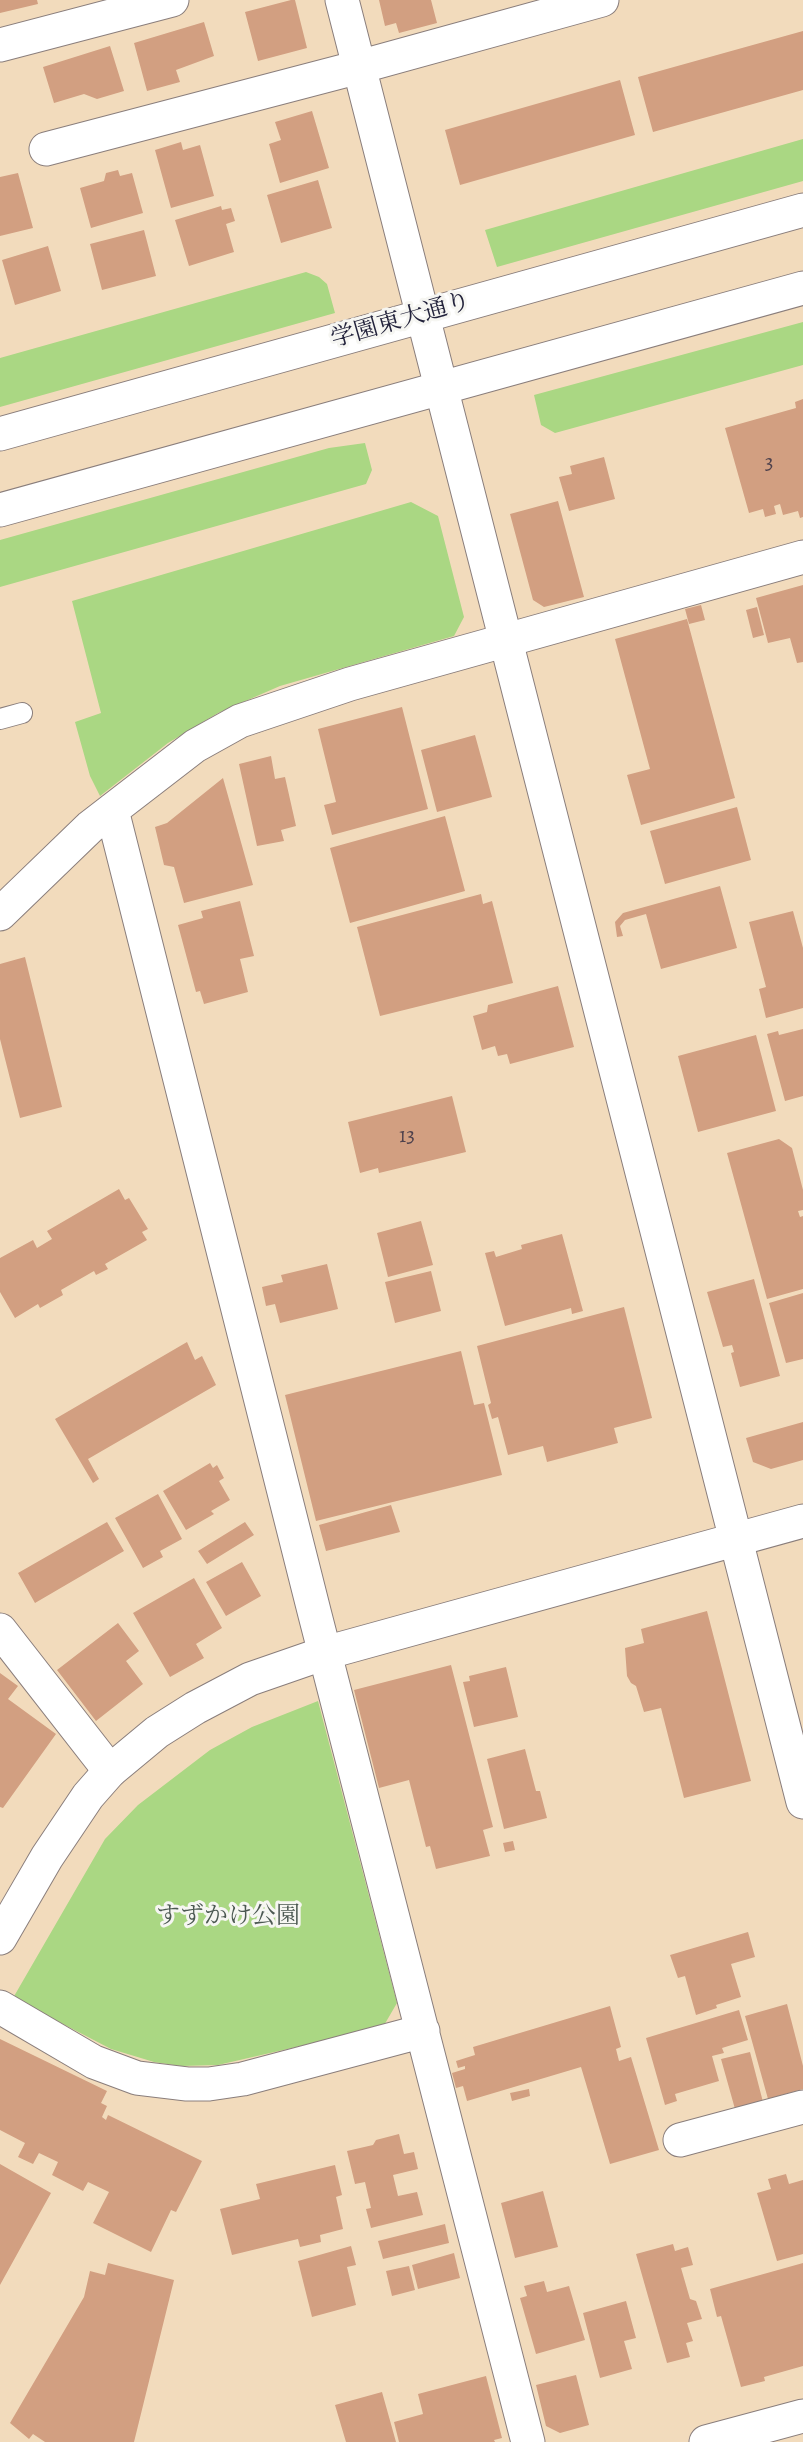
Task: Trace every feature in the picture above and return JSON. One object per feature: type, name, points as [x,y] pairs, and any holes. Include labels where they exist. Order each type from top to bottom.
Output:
[{"type":"street","points":[[0,45],[172,0]]},
{"type":"street","points":[[342,0],[803,1802]]},
{"type":"street","points":[[46,149],[359,67],[602,0]]},
{"type":"street","name":"学園東大通り","points":[[0,434],[803,210]]},
{"type":"street","points":[[0,510],[441,390],[803,288]]},
{"type":"street","points":[[0,914],[90,827],[195,746],[240,721],[350,684],[803,557]]},
{"type":"street","points":[[112,810],[325,1653],[528,2442]]},
{"type":"street","points":[[0,1938],[53,1849],[88,1796],[110,1772],[157,1732],[195,1708],[250,1679],[325,1653],[803,1521]]},
{"type":"street","points":[[0,1630],[110,1772]]},
{"type":"street","points":[[0,2007],[94,2062],[137,2078],[187,2084],[209,2084],[243,2079],[423,2031]]},
{"type":"street","points":[[680,2140],[803,2107]]},
{"type":"street","points":[[706,2442],[803,2416]]},
{"type":"lane","points":[[0,719],[22,712]]},
{"type":"green space","points":[[803,139],[803,181],[497,267],[485,230]]},
{"type":"green space","points":[[306,272],[319,277],[327,284],[335,313],[0,407],[0,358]]},
{"type":"green space","points":[[803,322],[803,365],[555,433],[541,425],[534,395]]},
{"type":"green space","points":[[365,443],[372,470],[366,484],[0,587],[0,540],[329,448]]},
{"type":"green space","points":[[411,502],[438,516],[464,617],[454,636],[280,686],[218,713],[168,743],[100,796],[90,776],[75,722],[101,713],[72,601]]},
{"type":"green space","name":"すずかけ公園","points":[[318,1701],[397,2003],[383,2027],[218,2065],[181,2066],[154,2062],[111,2049],[13,1998],[105,1839],[138,1805],[210,1750],[252,1727]]},
{"type":"building","points":[[0,0],[37,0],[38,4],[0,13]]},
{"type":"building","points":[[295,0],[307,48],[258,61],[245,12]]},
{"type":"building","points":[[379,0],[431,0],[437,23],[399,33],[396,23],[385,26]]},
{"type":"building","points":[[204,22],[214,56],[176,70],[180,82],[147,91],[134,43]]},
{"type":"building","points":[[803,31],[803,90],[653,132],[638,77]]},
{"type":"building","points":[[110,46],[124,91],[97,99],[84,94],[54,103],[43,67]]},
{"type":"building","points":[[620,80],[635,135],[460,185],[445,130]]},
{"type":"building","points":[[312,111],[329,168],[280,183],[269,144],[281,140],[275,122]]},
{"type":"building","points":[[181,142],[183,150],[200,145],[214,196],[171,208],[155,150]]},
{"type":"building","points":[[118,170],[120,176],[132,173],[143,213],[91,228],[80,188],[104,181],[106,173]]},
{"type":"building","points":[[18,173],[33,228],[0,236],[0,177]]},
{"type":"building","points":[[318,180],[332,228],[281,243],[267,195]]},
{"type":"building","points":[[221,206],[222,210],[231,208],[235,221],[226,224],[234,252],[189,266],[175,220]]},
{"type":"building","points":[[144,230],[156,276],[102,290],[90,244]]},
{"type":"building","points":[[48,246],[61,291],[15,305],[2,260]]},
{"type":"building","points":[[803,399],[803,517],[800,518],[798,511],[783,515],[780,504],[774,506],[776,514],[765,517],[763,509],[749,513],[725,428],[796,408],[795,402]]},
{"type":"building","points":[[604,457],[615,499],[569,511],[559,477],[572,474],[570,466]]},
{"type":"building","points":[[558,501],[584,597],[544,607],[533,600],[510,514]]},
{"type":"building","points":[[803,585],[803,662],[797,663],[790,638],[768,643],[756,598]]},
{"type":"building","points":[[701,605],[705,620],[689,624],[685,609]]},
{"type":"building","points":[[757,607],[764,635],[753,638],[746,610]]},
{"type":"building","points":[[687,619],[735,798],[641,825],[627,775],[650,769],[615,639]]},
{"type":"building","points":[[402,707],[428,809],[332,835],[324,805],[336,802],[318,729]]},
{"type":"building","points":[[475,735],[492,797],[437,812],[421,750]]},
{"type":"building","points":[[271,756],[275,779],[285,777],[296,826],[281,830],[284,841],[257,846],[239,764]]},
{"type":"building","points":[[223,778],[253,885],[184,903],[174,867],[164,865],[155,827],[167,823]]},
{"type":"building","points":[[737,807],[751,860],[665,884],[650,831]]},
{"type":"building","points":[[445,816],[465,891],[350,923],[330,848]]},
{"type":"building","points":[[720,886],[737,948],[661,969],[646,914],[625,920],[620,926],[623,936],[617,937],[615,922],[623,913]]},
{"type":"building","points":[[481,894],[483,904],[492,901],[513,983],[380,1016],[357,927]]},
{"type":"building","points":[[240,901],[254,956],[240,959],[248,992],[204,1004],[200,991],[196,992],[178,925],[203,918],[201,911]]},
{"type":"building","points":[[793,911],[803,948],[803,1008],[766,1018],[759,989],[766,987],[749,922]]},
{"type":"building","points":[[25,957],[62,1107],[20,1118],[0,1039],[0,964]]},
{"type":"building","points":[[558,986],[574,1047],[510,1064],[507,1054],[498,1056],[495,1046],[482,1050],[473,1016],[487,1012],[488,1005]]},
{"type":"building","points":[[803,1029],[803,1096],[785,1101],[767,1034],[778,1031],[779,1035]]},
{"type":"building","points":[[756,1035],[776,1111],[698,1132],[678,1056]]},
{"type":"building","points":[[452,1096],[466,1152],[379,1173],[378,1168],[360,1173],[348,1122]]},
{"type":"building","points":[[779,1139],[792,1148],[803,1190],[803,1210],[798,1211],[800,1217],[803,1216],[803,1289],[767,1299],[727,1153]]},
{"type":"building","points":[[119,1189],[125,1200],[129,1198],[148,1229],[142,1232],[147,1240],[105,1264],[108,1269],[96,1275],[94,1271],[61,1290],[63,1295],[40,1308],[38,1304],[15,1318],[0,1292],[0,1258],[33,1240],[37,1248],[52,1239],[47,1231]]},
{"type":"building","points":[[421,1221],[433,1265],[388,1277],[377,1233]]},
{"type":"building","points":[[562,1234],[583,1311],[572,1314],[571,1308],[505,1326],[485,1253],[494,1251],[496,1257],[522,1249],[521,1245]]},
{"type":"building","points":[[327,1264],[338,1309],[280,1323],[275,1304],[266,1306],[262,1287],[283,1282],[281,1275]]},
{"type":"building","points":[[431,1271],[441,1311],[395,1323],[385,1282]]},
{"type":"building","points":[[754,1279],[780,1376],[740,1387],[731,1353],[734,1352],[732,1345],[723,1347],[707,1292]]},
{"type":"building","points":[[803,1293],[803,1359],[786,1363],[769,1303]]},
{"type":"building","points":[[624,1307],[652,1418],[614,1428],[618,1443],[547,1462],[543,1446],[508,1455],[498,1417],[492,1419],[488,1405],[491,1403],[477,1346]]},
{"type":"building","points":[[187,1342],[195,1360],[202,1356],[216,1385],[88,1459],[99,1479],[93,1483],[55,1419]]},
{"type":"building","points":[[461,1351],[474,1405],[484,1403],[502,1475],[316,1521],[285,1395]]},
{"type":"building","points":[[803,1422],[803,1460],[771,1469],[753,1462],[746,1438]]},
{"type":"building","points":[[210,1463],[213,1468],[217,1465],[224,1478],[219,1481],[230,1500],[211,1511],[214,1514],[186,1530],[163,1491]]},
{"type":"building","points":[[158,1494],[182,1539],[160,1551],[163,1557],[143,1568],[115,1518]]},
{"type":"building","points":[[391,1505],[400,1532],[326,1551],[319,1525]]},
{"type":"building","points":[[107,1522],[124,1551],[35,1603],[18,1573]]},
{"type":"building","points":[[245,1522],[254,1535],[207,1564],[198,1551]]},
{"type":"building","points":[[242,1562],[261,1596],[226,1616],[206,1582]]},
{"type":"building","points":[[194,1578],[222,1628],[196,1644],[204,1658],[170,1677],[133,1613]]},
{"type":"building","points":[[707,1611],[751,1781],[684,1798],[661,1708],[644,1712],[636,1686],[627,1676],[625,1648],[644,1643],[641,1629]]},
{"type":"building","points":[[118,1623],[139,1651],[126,1661],[143,1684],[96,1721],[57,1670]]},
{"type":"building","points":[[451,1665],[493,1827],[483,1830],[490,1856],[436,1869],[430,1846],[426,1847],[409,1780],[379,1788],[354,1690]]},
{"type":"building","points":[[506,1667],[518,1717],[474,1727],[463,1682],[470,1681],[469,1676]]},
{"type":"building","points":[[0,1673],[18,1686],[8,1699],[56,1734],[3,1808],[0,1807]]},
{"type":"building","points":[[525,1749],[536,1791],[540,1791],[547,1818],[504,1829],[487,1759]]},
{"type":"building","points":[[513,1841],[515,1850],[505,1852],[503,1843]]},
{"type":"building","points":[[748,1932],[755,1957],[731,1964],[741,1997],[716,2005],[717,2008],[696,2015],[685,1976],[678,1978],[670,1955]]},
{"type":"building","points":[[787,2004],[803,2066],[803,2089],[768,2099],[745,2016]]},
{"type":"building","points":[[610,2006],[621,2047],[616,2049],[619,2061],[631,2057],[659,2150],[610,2164],[581,2067],[467,2101],[463,2086],[456,2088],[452,2073],[465,2069],[465,2066],[458,2068],[456,2061],[475,2055],[473,2047]]},
{"type":"building","points":[[739,2010],[748,2040],[722,2048],[724,2053],[712,2056],[719,2081],[675,2094],[677,2101],[665,2105],[646,2038]]},
{"type":"building","points":[[0,2039],[107,2091],[101,2103],[107,2106],[102,2117],[106,2120],[108,2115],[202,2161],[176,2212],[171,2210],[151,2252],[93,2223],[109,2192],[88,2182],[83,2191],[52,2175],[58,2162],[39,2153],[33,2164],[18,2157],[25,2143],[0,2130]]},
{"type":"building","points":[[750,2052],[763,2102],[735,2109],[721,2059]]},
{"type":"building","points":[[529,2089],[530,2096],[512,2101],[510,2093]]},
{"type":"building","points":[[399,2134],[404,2154],[414,2152],[418,2169],[393,2175],[398,2196],[417,2192],[423,2215],[371,2228],[366,2209],[371,2208],[365,2182],[355,2184],[347,2151],[373,2145],[376,2140]]},
{"type":"building","points":[[0,2164],[51,2193],[0,2285]]},
{"type":"building","points":[[335,2165],[342,2195],[336,2197],[343,2229],[320,2235],[321,2242],[300,2247],[298,2239],[232,2255],[220,2209],[260,2199],[256,2184]]},
{"type":"building","points":[[786,2174],[789,2184],[803,2180],[803,2254],[777,2261],[757,2193],[771,2189],[768,2179]]},
{"type":"building","points":[[543,2191],[558,2247],[515,2258],[501,2203]]},
{"type":"building","points":[[445,2224],[449,2243],[383,2259],[378,2241]]},
{"type":"building","points":[[673,2244],[675,2251],[688,2247],[693,2265],[681,2268],[690,2299],[696,2301],[702,2319],[687,2323],[693,2341],[686,2343],[690,2357],[667,2363],[636,2254]]},
{"type":"building","points":[[351,2246],[356,2265],[347,2267],[356,2305],[312,2317],[298,2261]]},
{"type":"building","points":[[454,2253],[460,2278],[418,2289],[412,2265]]},
{"type":"building","points":[[108,2263],[174,2280],[134,2442],[45,2442],[33,2434],[29,2439],[10,2423],[84,2297],[90,2271],[105,2275]]},
{"type":"building","points":[[803,2263],[803,2366],[764,2377],[765,2381],[741,2387],[721,2316],[717,2317],[710,2289]]},
{"type":"building","points":[[409,2266],[415,2290],[392,2296],[386,2271]]},
{"type":"building","points":[[544,2281],[547,2292],[569,2286],[585,2340],[536,2354],[520,2298],[527,2296],[524,2286]]},
{"type":"building","points":[[626,2301],[636,2338],[624,2341],[632,2369],[600,2378],[583,2313]]},
{"type":"building","points":[[576,2375],[589,2425],[560,2433],[546,2426],[536,2385]]},
{"type":"building","points":[[486,2376],[502,2438],[494,2440],[495,2442],[399,2442],[394,2422],[423,2414],[418,2394]]},
{"type":"building","points":[[382,2392],[396,2442],[346,2442],[335,2405]]}]
